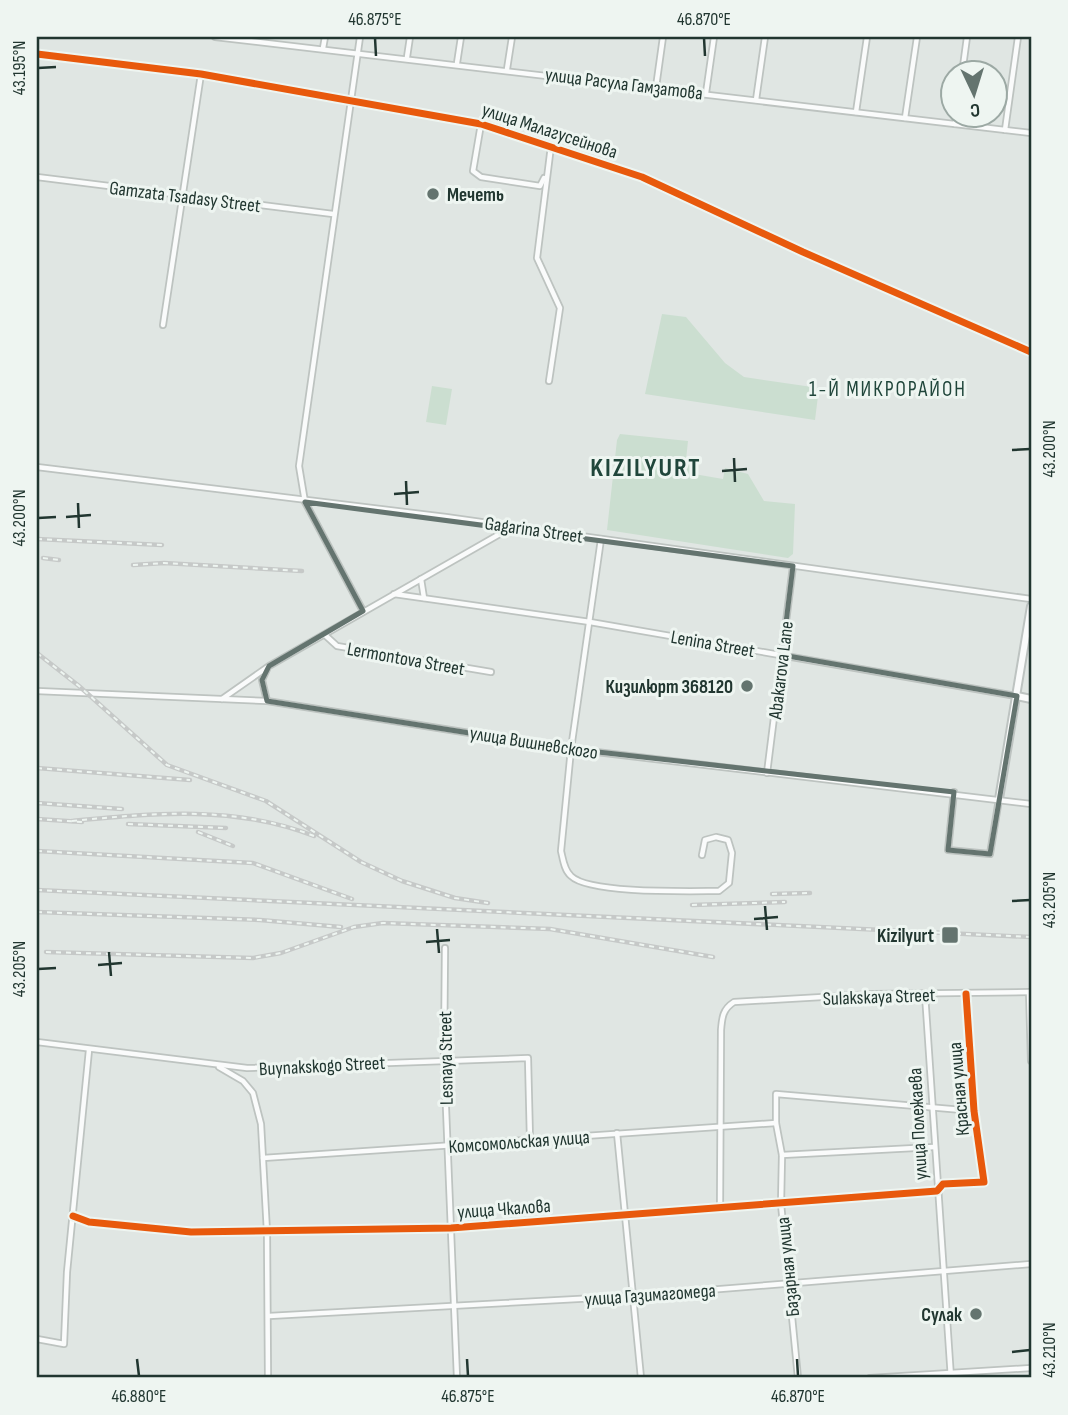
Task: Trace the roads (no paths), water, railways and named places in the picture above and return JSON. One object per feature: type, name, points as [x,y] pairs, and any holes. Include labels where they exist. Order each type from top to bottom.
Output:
[{"type":"street","name":"улица Расула Гамзатова","points":[[215,37],[275,40],[939,122]]},
{"type":"street","points":[[323,48],[325,37]]},
{"type":"street","points":[[360,37],[300,444],[299,466],[305,502],[363,611]]},
{"type":"street","points":[[407,57],[410,37]]},
{"type":"street","points":[[457,63],[461,37]]},
{"type":"street","points":[[507,69],[512,37]]},
{"type":"street","points":[[656,87],[663,37]]},
{"type":"street","points":[[706,93],[714,37]]},
{"type":"street","points":[[756,100],[765,37]]},
{"type":"street","points":[[856,112],[866,37]]},
{"type":"street","points":[[905,118],[917,37]]},
{"type":"street","points":[[964,60],[967,37]]},
{"type":"street","points":[[1009,101],[1018,37]]},
{"type":"street","name":"улица Малагусейнова","points":[[37,54],[201,74],[481,124],[642,177],[803,252],[1031,351]]},
{"type":"street","points":[[163,325],[201,74]]},
{"type":"street","points":[[481,124],[473,171],[481,177],[540,186],[547,174]]},
{"type":"street","name":"улица Расула Гамзатова","points":[[1005,130],[1031,133]]},
{"type":"street","points":[[549,380],[560,308],[537,258],[551,146]]},
{"type":"street","name":"Gamzata Tsadasy Street","points":[[37,177],[333,215]]},
{"type":"street","name":"Gagarina Street","points":[[37,467],[513,526],[1031,599]]},
{"type":"street","points":[[221,699],[269,666],[513,526]]},
{"type":"street","points":[[601,538],[570,749],[561,850],[571,877],[631,890],[719,891],[729,883],[732,853],[728,840],[716,836],[705,840],[702,855]]},
{"type":"street","name":"Abakarova Lane","points":[[767,773],[793,566]]},
{"type":"street","points":[[421,579],[424,598]]},
{"type":"street","name":"Lenina Street","points":[[394,594],[590,622],[1031,699]]},
{"type":"street","points":[[954,792],[948,850],[990,854],[1031,607]]},
{"type":"street","name":"Lermontova Street","points":[[325,635],[337,646],[491,672]]},
{"type":"street","points":[[267,701],[262,680],[269,666]]},
{"type":"street","name":"улица Вишневского","points":[[37,691],[267,701],[570,749],[954,792],[1031,804]]},
{"type":"street","name":"Lesnaya Street","points":[[445,948],[444,1059],[457,1378]]},
{"type":"street","points":[[1030,992],[1031,1061]]},
{"type":"street","name":"Sulakskaya Street","points":[[719,1129],[723,1013],[734,1002],[1030,992]]},
{"type":"street","name":"Красная улица","points":[[966,994],[974,1111],[984,1182]]},
{"type":"street","name":"улица Полежаева","points":[[925,995],[951,1376]]},
{"type":"street","name":"Buynakskogo Street","points":[[37,1042],[247,1068],[528,1058],[530,1140]]},
{"type":"street","points":[[37,1339],[64,1344],[89,1050]]},
{"type":"street","points":[[215,1064],[243,1081],[253,1093],[261,1124],[267,1231],[268,1378]]},
{"type":"street","points":[[934,1147],[782,1155],[776,1123],[776,1094],[974,1111]]},
{"type":"street","name":"Комсомольская улица","points":[[263,1158],[617,1133],[719,1129],[776,1123]]},
{"type":"street","points":[[719,1129],[720,1208]]},
{"type":"street","points":[[617,1133],[641,1378]]},
{"type":"street","name":"Базарная улица","points":[[782,1155],[781,1204],[798,1378]]},
{"type":"street","name":"улица Чкалова","points":[[73,1216],[89,1222],[191,1232],[451,1228],[937,1191],[943,1184],[984,1182]]},
{"type":"street","name":"улица Газимагомеда","points":[[269,1316],[454,1308],[633,1296],[1031,1264]]},
{"type":"street","points":[[870,1378],[951,1376],[1031,1368]]},
{"type":"railway","points":[[37,539],[162,545]]},
{"type":"railway","points":[[43,558],[59,560]]},
{"type":"railway","points":[[133,565],[164,563],[302,571]]},
{"type":"railway","points":[[37,653],[79,686],[167,765],[266,801],[361,862],[402,881],[455,898],[488,903]]},
{"type":"railway","points":[[37,768],[190,780]]},
{"type":"railway","points":[[37,803],[122,809]]},
{"type":"railway","points":[[72,821],[195,814],[255,819],[314,836]]},
{"type":"railway","points":[[37,819],[82,822]]},
{"type":"railway","points":[[128,824],[226,828]]},
{"type":"railway","points":[[198,832],[233,846]]},
{"type":"railway","points":[[37,851],[253,863],[352,899]]},
{"type":"railway","points":[[37,890],[1031,937]]},
{"type":"railway","points":[[772,894],[810,893]]},
{"type":"railway","points":[[692,905],[785,902]]},
{"type":"railway","points":[[37,912],[260,920],[341,927]]},
{"type":"railway","points":[[46,952],[253,958],[281,953],[354,927],[383,923],[550,929],[713,957]]},
{"type":"place","name":"Мечеть","points":[[433,194]]},
{"type":"place","name":"Кизилюрт 368120","points":[[747,686]]},
{"type":"place","name":"Kizilyurt","points":[[950,935]]},
{"type":"place","name":"Сулак","points":[[976,1314]]},
{"type":"district","name":"1-Й МИКРОРАЙОН","points":[[888,389]]},
{"type":"district","name":"KIZILYURT","points":[[646,467]]}]
